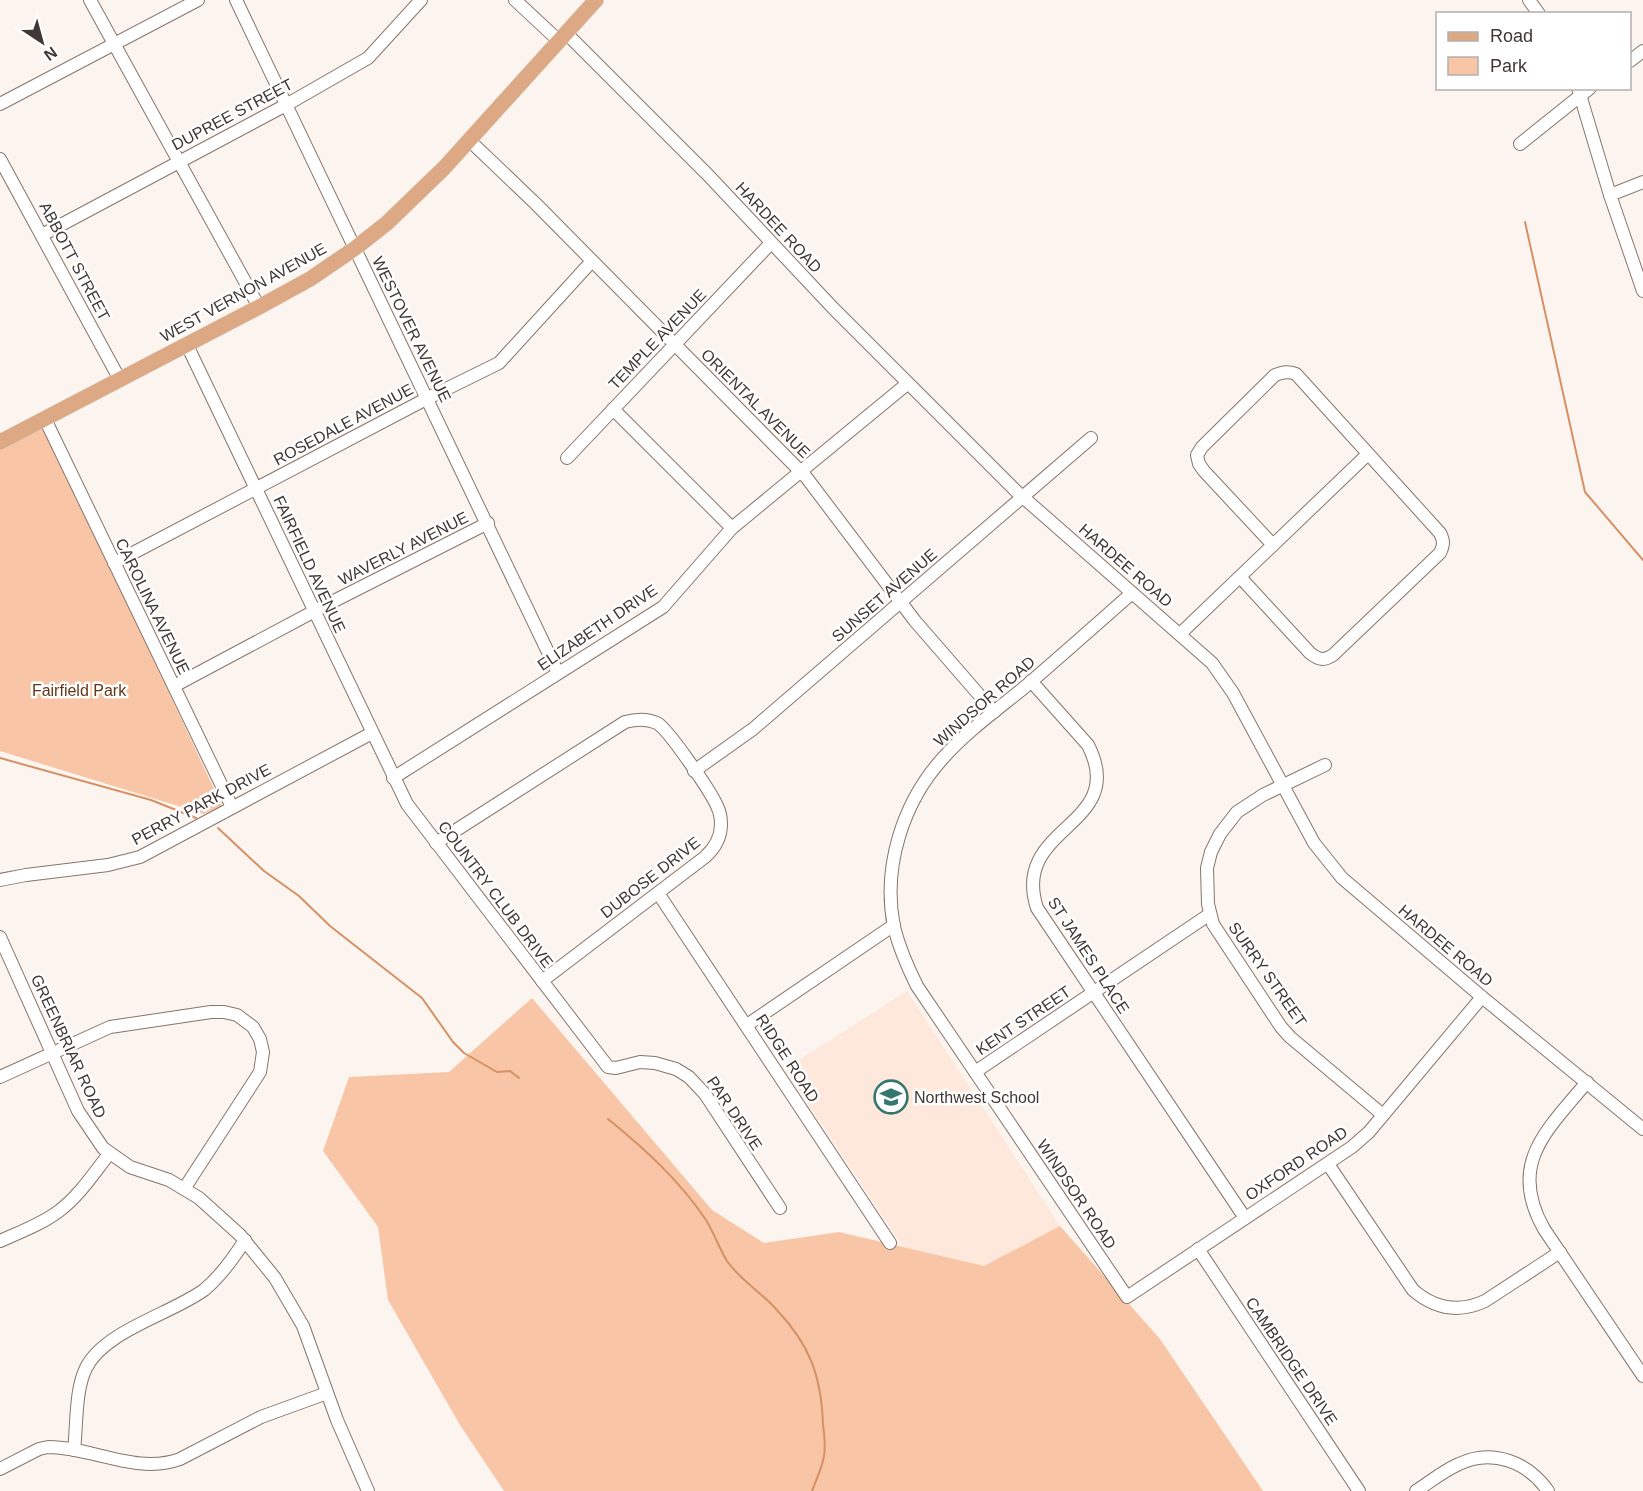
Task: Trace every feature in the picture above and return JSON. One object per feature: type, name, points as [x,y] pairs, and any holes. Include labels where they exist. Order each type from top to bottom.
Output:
[{"type":"main road","name":"WEST VERNON AVENUE","points":[[0,442],[259,307],[310,279],[354,249],[418,195],[596,0]]},
{"type":"street","points":[[90,0],[259,307]]},
{"type":"street","points":[[0,104],[198,0]]},
{"type":"street","name":"WESTOVER AVENUE","points":[[236,0],[558,673]]},
{"type":"street","name":"DUPREE STREET","points":[[42,235],[286,105],[368,58],[421,0]]},
{"type":"street","name":"HARDEE ROAD","points":[[515,0],[563,37],[708,175],[907,384],[1022,497],[1212,663],[1223,677],[1314,843],[1342,878],[1643,1129]]},
{"type":"street","points":[[1520,144],[1582,91],[1610,195],[1643,291]]},
{"type":"street","name":"ORIENTAL AVENUE","points":[[469,140],[799,471],[900,603],[994,712]]},
{"type":"street","name":"ABBOTT STREET","points":[[0,159],[120,380]]},
{"type":"street","points":[[1610,195],[1643,182]]},
{"type":"street","name":"TEMPLE AVENUE","points":[[567,458],[771,243]]},
{"type":"street","name":"ROSEDALE AVENUE","points":[[114,563],[499,363],[592,261]]},
{"type":"street","name":"FAIRFIELD AVENUE","points":[[187,345],[372,733]]},
{"type":"street","points":[[1240,577],[1310,653],[1317,659],[1325,660],[1432,561],[1443,547],[1444,540],[1440,533],[1296,374],[1283,372],[1275,375],[1202,447],[1197,455],[1204,471],[1273,545]]},
{"type":"street","name":"ELIZABETH DRIVE","points":[[393,778],[663,607],[732,528],[907,384]]},
{"type":"street","points":[[613,409],[732,528]]},
{"type":"street","name":"CAROLINA AVENUE","points":[[45,419],[232,807]]},
{"type":"street","name":"SUNSET AVENUE","points":[[694,771],[753,729],[1092,438]]},
{"type":"street","points":[[1180,634],[1368,454]]},
{"type":"street","name":"WAVERLY AVENUE","points":[[174,686],[488,523]]},
{"type":"street","name":"WINDSOR ROAD","points":[[1132,593],[944,757],[928,776],[902,824],[892,872],[894,925],[917,986],[1126,1297],[1155,1278]]},
{"type":"street","name":"ST JAMES PLACE","points":[[1031,681],[1088,745],[1095,765],[1095,785],[1088,805],[1039,856],[1032,887],[1036,908],[1245,1218]]},
{"type":"street","name":"DUBOSE DRIVE","points":[[436,843],[625,722],[633,719],[648,720],[663,727],[717,804],[721,832],[713,849],[542,981]]},
{"type":"street","name":"COUNTRY CLUB DRIVE","points":[[372,733],[407,804],[608,1067]]},
{"type":"street","name":"PERRY PARK DRIVE","points":[[0,880],[108,865],[134,859],[372,733]]},
{"type":"street","name":"SURRY STREET","points":[[1325,765],[1246,805],[1232,816],[1211,852],[1207,868],[1206,886],[1210,914],[1213,924],[1281,1027],[1383,1115]]},
{"type":"street","name":"RIDGE ROAD","points":[[658,892],[890,1243]]},
{"type":"street","name":"KENT STREET","points":[[975,1072],[1210,914]]},
{"type":"street","points":[[747,1025],[894,925]]},
{"type":"street","name":"GREENBRIAR ROAD","points":[[0,937],[81,1118],[109,1154],[129,1167],[159,1176],[184,1189],[223,1219],[266,1265],[294,1308],[314,1351],[327,1393],[368,1491]]},
{"type":"street","name":"OXFORD ROAD","points":[[1155,1278],[1358,1142],[1482,997]]},
{"type":"street","points":[[0,1077],[110,1027],[211,1012],[237,1015],[253,1028],[260,1039],[263,1052],[260,1072],[184,1189]]},
{"type":"street","name":"PAR DRIVE","points":[[608,1067],[616,1068],[640,1062],[655,1063],[676,1069],[689,1077],[705,1094],[780,1208]]},
{"type":"street","points":[[1587,1082],[1545,1132],[1534,1152],[1530,1168],[1529,1191],[1544,1229],[1643,1376]]},
{"type":"street","points":[[0,1241],[40,1223],[60,1210],[72,1200],[109,1154]]},
{"type":"street","points":[[1328,1164],[1413,1290],[1433,1304],[1457,1308],[1485,1301],[1560,1252]]},
{"type":"street","points":[[74,1450],[81,1384],[94,1356],[112,1340],[205,1288],[226,1268],[244,1240]]},
{"type":"street","name":"CAMBRIDGE DRIVE","points":[[1198,1249],[1359,1491]]},
{"type":"street","points":[[0,1469],[39,1449],[56,1447],[144,1464],[166,1464],[261,1417],[327,1393]]},
{"type":"street","points":[[1416,1491],[1460,1463],[1487,1457],[1505,1459],[1522,1466],[1537,1477],[1548,1491]]},
{"type":"shaded area","points":[[907,991],[1060,1226],[984,1267],[903,1247],[785,1069]]},
{"type":"green space","name":"Fairfield Park","points":[[42,421],[222,806],[204,814],[0,751],[0,442]]},
{"type":"green space","points":[[532,998],[712,1210],[764,1243],[839,1232],[984,1266],[1060,1226],[1160,1339],[1263,1491],[504,1491],[460,1425],[388,1300],[378,1227],[323,1151],[349,1077],[449,1072]]},
{"type":"waterway","points":[[1525,222],[1585,492],[1643,560]]},
{"type":"waterway","points":[[0,758],[151,800],[196,818]]},
{"type":"waterway","points":[[218,828],[264,871],[299,896],[330,926],[422,998],[453,1042],[464,1053],[497,1072],[510,1071],[519,1078]]},
{"type":"waterway","points":[[608,1119],[648,1154],[685,1192],[706,1220],[732,1268],[788,1322],[805,1348],[812,1362],[820,1390],[825,1444],[823,1460],[812,1491]]},
{"type":"place","name":"Northwest School","points":[[891,1097]]}]
